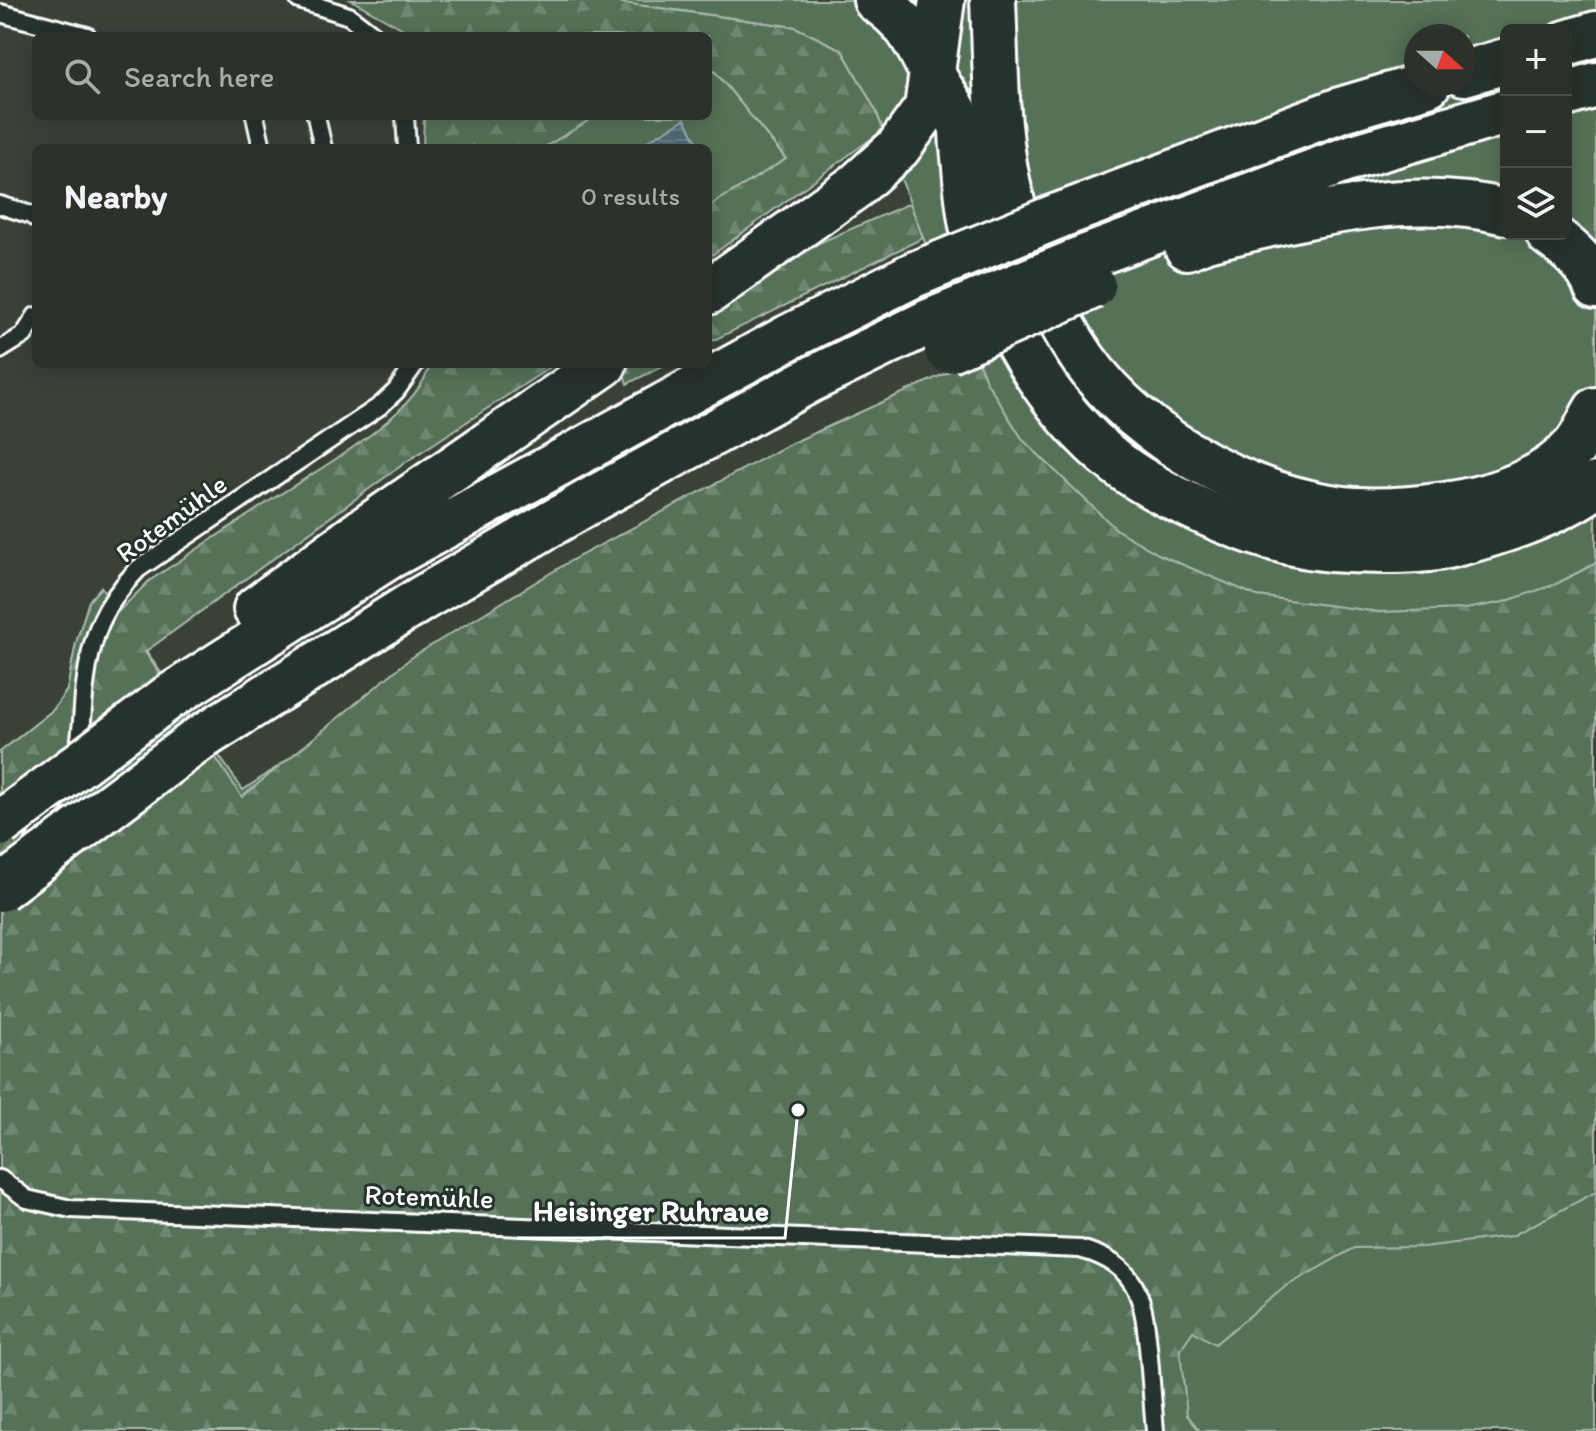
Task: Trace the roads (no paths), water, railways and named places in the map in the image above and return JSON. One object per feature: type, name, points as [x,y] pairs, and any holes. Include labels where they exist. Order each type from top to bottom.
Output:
[{"type":"main road","points":[[876,0],[891,10],[916,39],[960,123]]},
{"type":"main road","points":[[712,289],[889,159],[927,108],[944,0]]},
{"type":"main road","points":[[944,0],[972,225],[991,283],[1019,346],[1040,382],[1072,420],[1119,465],[1189,506],[1253,533],[1324,549],[1378,551],[1449,546],[1528,520],[1586,493],[1596,485]]},
{"type":"main road","points":[[993,0],[1002,150],[1014,209],[1028,252],[1044,291],[1074,346],[1111,392],[1144,425],[1197,458],[1249,484],[1337,508],[1385,511],[1472,501],[1518,485],[1548,468],[1576,446],[1596,410]]},
{"type":"main road","points":[[1572,41],[1596,34]]},
{"type":"main road","points":[[1476,70],[1500,63]]},
{"type":"main road","points":[[1572,92],[1596,85]]},
{"type":"main road","points":[[0,824],[169,697],[388,557],[734,367],[913,275],[1058,216],[1340,110],[1404,91]]},
{"type":"main road","points":[[2,896],[199,739],[421,599],[595,498],[810,380],[939,336],[1356,156],[1500,114]]},
{"type":"main road","points":[[1083,274],[1206,239],[1344,208],[1410,203],[1483,206],[1500,210]]},
{"type":"main road","points":[[1558,240],[1593,277],[1596,286]]},
{"type":"main road","points":[[169,697],[230,627],[365,529],[598,368]]},
{"type":"lane","points":[[299,0],[349,16],[370,32]]},
{"type":"lane","points":[[0,13],[72,32]]},
{"type":"lane","points":[[256,120],[261,144]]},
{"type":"lane","points":[[317,120],[322,144]]},
{"type":"lane","points":[[405,120],[407,144]]},
{"type":"lane","points":[[0,205],[32,216]]},
{"type":"lane","points":[[0,350],[24,335],[32,322]]},
{"type":"lane","name":"Rotemühle","points":[[2,896],[55,804],[75,760],[92,642],[109,603],[120,588],[138,569],[380,406],[396,391],[412,368]]},
{"type":"lane","name":"Rotemühle","points":[[0,1179],[27,1199],[71,1209],[1080,1249],[1096,1253],[1121,1268],[1138,1292],[1146,1324],[1155,1431]]},
{"type":"water","points":[[686,120],[698,144],[643,144]]},
{"type":"place","name":"Heisinger Ruhraue","points":[[798,1110]]}]
